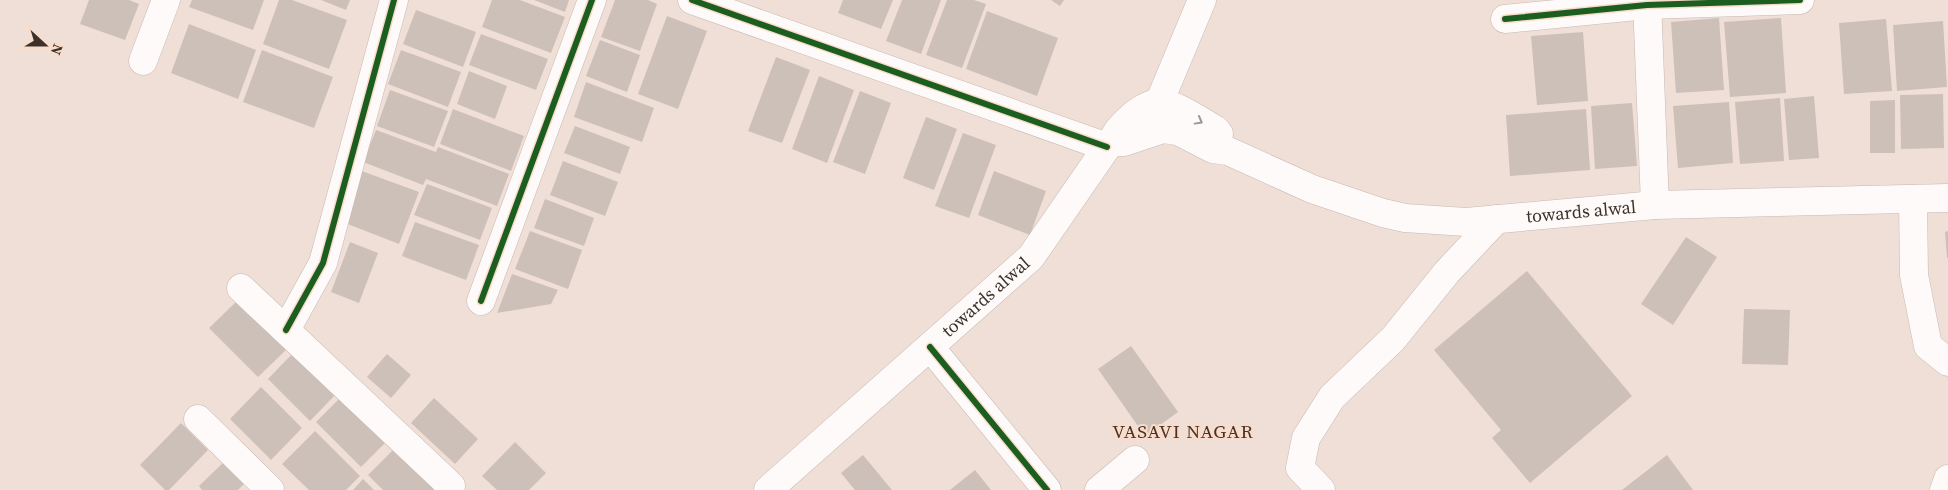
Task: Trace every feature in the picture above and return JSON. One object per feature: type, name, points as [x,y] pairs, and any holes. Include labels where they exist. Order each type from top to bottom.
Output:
[{"type":"street","points":[[143,61],[166,0]]},
{"type":"street","points":[[286,330],[323,264],[394,0]]},
{"type":"street","points":[[481,301],[592,0]]},
{"type":"street","points":[[692,0],[723,5],[1110,145]]},
{"type":"street","points":[[1505,19],[1647,2],[1800,0]]},
{"type":"street","points":[[1647,2],[1655,205]]},
{"type":"street","points":[[1149,133],[1195,3]]},
{"type":"street","points":[[1159,103],[1170,105],[1216,130],[1224,139],[1228,151]]},
{"type":"street","name":"towards alwal","points":[[768,490],[1031,257],[1110,145],[1114,136],[1130,118],[1149,106],[1159,103]]},
{"type":"street","name":"towards alwal","points":[[1110,145],[1163,129],[1178,131],[1213,149],[1228,151],[1312,189],[1383,213],[1405,218],[1466,222],[1655,205],[1948,198]]},
{"type":"street","points":[[1913,199],[1914,275],[1928,346],[1948,362]]},
{"type":"street","points":[[1321,490],[1300,468],[1306,438],[1332,397],[1393,339],[1447,272],[1497,219]]},
{"type":"street","points":[[241,288],[451,486],[448,490]]},
{"type":"street","points":[[930,347],[1047,490]]},
{"type":"street","points":[[198,419],[270,490]]},
{"type":"street","points":[[1099,490],[1135,460]]},
{"type":"street","points":[[1944,490],[1948,479]]},
{"type":"building","points":[[89,0],[129,0],[139,4],[125,40],[80,24]]},
{"type":"building","points":[[192,0],[264,0],[253,30],[189,7]]},
{"type":"building","points":[[279,0],[292,0],[347,20],[329,69],[263,44]]},
{"type":"building","points":[[321,0],[350,0],[346,10]]},
{"type":"building","points":[[492,0],[520,0],[565,17],[551,53],[482,27]]},
{"type":"building","points":[[534,0],[569,0],[565,12]]},
{"type":"building","points":[[615,0],[648,0],[657,4],[640,51],[601,37]]},
{"type":"building","points":[[843,0],[893,0],[881,29],[838,13]]},
{"type":"building","points":[[902,0],[941,0],[921,54],[886,41]]},
{"type":"building","points":[[947,0],[974,0],[986,4],[962,68],[926,55]]},
{"type":"building","points":[[1051,0],[1064,0],[1060,6]]},
{"type":"building","points":[[416,10],[476,32],[463,67],[403,44]]},
{"type":"building","points":[[987,11],[1058,38],[1037,96],[966,69]]},
{"type":"building","points":[[667,16],[707,31],[678,109],[638,94]]},
{"type":"building","points":[[1719,18],[1724,90],[1676,93],[1671,22]]},
{"type":"building","points":[[1781,18],[1786,93],[1730,97],[1724,22]]},
{"type":"building","points":[[1886,19],[1892,91],[1844,94],[1839,23]]},
{"type":"building","points":[[1943,21],[1947,87],[1897,91],[1893,25]]},
{"type":"building","points":[[189,24],[256,50],[238,99],[171,73]]},
{"type":"building","points":[[1583,32],[1588,101],[1537,105],[1531,36]]},
{"type":"building","points":[[481,34],[548,59],[536,90],[469,65]]},
{"type":"building","points":[[600,40],[640,55],[627,92],[586,76]]},
{"type":"building","points":[[262,50],[333,77],[314,128],[243,102]]},
{"type":"building","points":[[401,50],[461,72],[448,107],[388,84]]},
{"type":"building","points":[[776,57],[810,70],[782,143],[748,131]]},
{"type":"building","points":[[469,71],[507,86],[495,119],[457,104]]},
{"type":"building","points":[[819,76],[854,90],[827,163],[792,149]]},
{"type":"building","points":[[586,82],[654,108],[642,142],[574,117]]},
{"type":"building","points":[[390,90],[448,111],[434,147],[377,126]]},
{"type":"building","points":[[860,91],[891,103],[865,174],[833,162]]},
{"type":"building","points":[[1943,94],[1944,148],[1901,149],[1900,95]]},
{"type":"building","points":[[1814,96],[1819,158],[1789,160],[1784,99]]},
{"type":"building","points":[[1780,98],[1784,161],[1740,164],[1735,102]]},
{"type":"building","points":[[1895,100],[1895,153],[1870,153],[1870,101]]},
{"type":"building","points":[[1729,102],[1733,163],[1678,168],[1673,106]]},
{"type":"building","points":[[1632,103],[1637,166],[1595,169],[1591,106]]},
{"type":"building","points":[[453,109],[524,136],[511,171],[440,144]]},
{"type":"building","points":[[1586,109],[1590,170],[1510,176],[1506,115]]},
{"type":"building","points":[[926,117],[957,129],[934,190],[903,178]]},
{"type":"building","points":[[575,126],[630,147],[620,174],[564,153]]},
{"type":"building","points":[[376,130],[436,152],[438,147],[509,174],[497,206],[426,179],[423,185],[363,162]]},
{"type":"building","points":[[963,133],[996,145],[969,218],[935,206]]},
{"type":"building","points":[[563,161],[618,182],[605,216],[550,195]]},
{"type":"building","points":[[359,170],[419,192],[399,244],[340,221]]},
{"type":"building","points":[[994,171],[1046,191],[1030,235],[978,215]]},
{"type":"building","points":[[427,184],[492,208],[480,240],[414,215]]},
{"type":"building","points":[[545,199],[594,218],[584,246],[534,228]]},
{"type":"building","points":[[415,222],[479,245],[466,280],[402,256]]},
{"type":"building","points":[[530,231],[582,250],[568,289],[515,269]]},
{"type":"building","points":[[1948,231],[1948,258],[1947,258],[1945,232]]},
{"type":"building","points":[[1686,237],[1717,257],[1673,325],[1641,304]]},
{"type":"building","points":[[350,242],[378,253],[359,303],[331,292]]},
{"type":"building","points":[[1527,271],[1632,396],[1530,483],[1492,438],[1501,430],[1434,350]]},
{"type":"building","points":[[512,274],[558,290],[551,304],[497,313]]},
{"type":"building","points":[[238,300],[287,349],[258,377],[209,328]]},
{"type":"building","points":[[1744,309],[1790,310],[1788,365],[1742,364]]},
{"type":"building","points":[[1131,346],[1178,412],[1145,436],[1098,369]]},
{"type":"building","points":[[295,351],[337,393],[310,421],[268,379]]},
{"type":"building","points":[[387,354],[411,375],[391,398],[367,377]]},
{"type":"building","points":[[261,387],[302,428],[271,460],[230,419]]},
{"type":"building","points":[[346,392],[391,437],[361,467],[316,422]]},
{"type":"building","points":[[434,398],[478,439],[455,464],[411,423]]},
{"type":"building","points":[[181,423],[208,450],[169,490],[165,490],[140,465]]},
{"type":"building","points":[[315,431],[360,476],[346,490],[309,490],[282,464]]},
{"type":"building","points":[[515,442],[546,473],[529,490],[497,490],[482,476]]},
{"type":"building","points":[[398,445],[438,490],[383,490],[368,475]]},
{"type":"building","points":[[863,455],[892,490],[855,490],[841,473]]},
{"type":"building","points":[[1667,455],[1693,490],[1622,490]]},
{"type":"building","points":[[225,461],[246,482],[238,490],[202,490],[199,486]]},
{"type":"building","points":[[975,470],[991,490],[950,490]]},
{"type":"building","points":[[363,479],[374,490],[353,490]]},
{"type":"cycle path","points":[[286,330],[323,263],[394,0]]},
{"type":"cycle path","points":[[481,301],[592,0]]},
{"type":"cycle path","points":[[692,0],[1107,147]]},
{"type":"cycle path","points":[[1505,19],[1647,5],[1800,0]]},
{"type":"cycle path","points":[[930,347],[1047,490]]},
{"type":"district","name":"VASAVI NAGAR","points":[[1183,431]]}]
